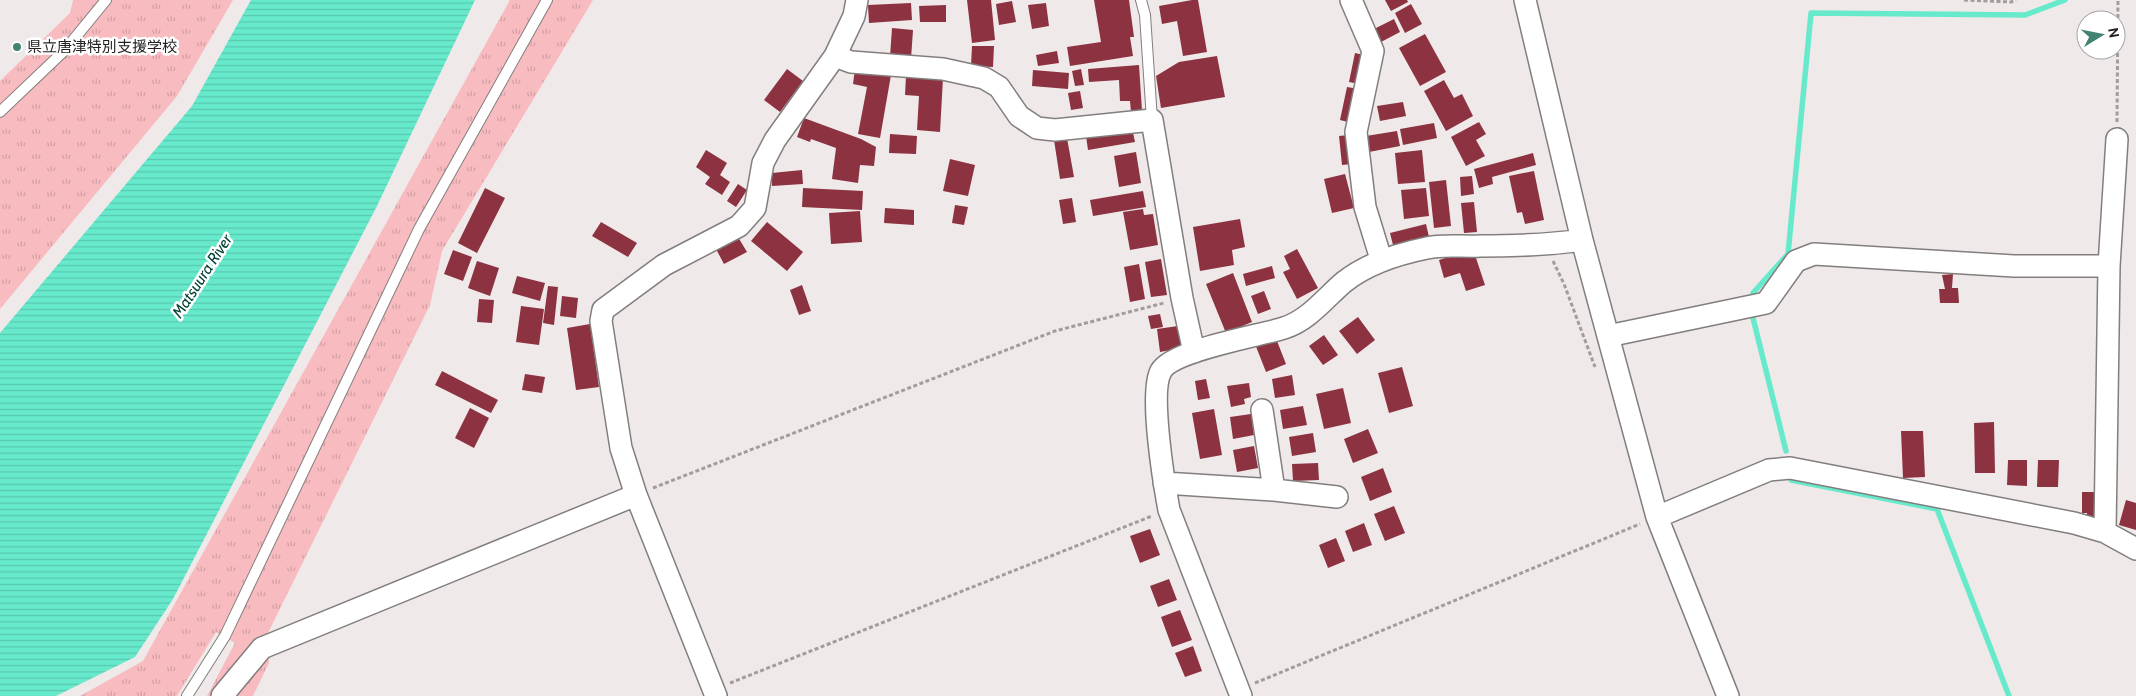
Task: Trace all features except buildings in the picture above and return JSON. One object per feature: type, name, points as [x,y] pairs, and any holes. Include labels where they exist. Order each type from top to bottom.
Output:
[{"type":"street","points":[[715,693],[636,495],[621,448],[601,321],[603,310],[664,265],[739,226],[755,208],[763,163],[775,140],[835,56],[854,16],[857,0]]},
{"type":"street","points":[[1351,0],[1373,51],[1356,132],[1365,207],[1382,259]]},
{"type":"street","points":[[1525,0],[1582,240],[1657,517],[1728,696]]},
{"type":"street","points":[[835,56],[851,62],[943,68],[984,78],[999,87],[1020,116],[1037,128],[1055,130],[1152,120],[1182,298],[1194,352]]},
{"type":"street","points":[[2105,532],[2109,266],[2117,139]]},
{"type":"street","points":[[1240,693],[1169,510],[1164,483],[1157,402],[1157,378],[1162,369],[1171,362],[1194,352],[1287,327],[1315,310],[1345,282],[1382,259],[1429,247],[1545,245],[1582,240]]},
{"type":"street","points":[[1608,336],[1766,302],[1796,261],[1814,254],[2014,266],[2109,266]]},
{"type":"street","points":[[1262,410],[1274,490]]},
{"type":"street","points":[[1657,517],[1769,470],[1790,468],[2074,523],[2105,532],[2136,549]]},
{"type":"street","points":[[1164,483],[1274,490],[1337,497]]},
{"type":"street","points":[[222,696],[262,648],[636,495]]},
{"type":"lane","points":[[0,112],[65,50],[106,0]]},
{"type":"lane","points":[[187,696],[225,636],[419,229],[547,0]]},
{"type":"lane","points":[[1141,0],[1145,15],[1152,120]]},
{"type":"path","points":[[1964,0],[2010,2],[2016,0]]},
{"type":"path","points":[[2117,139],[2118,0]]},
{"type":"path","points":[[636,495],[1055,331],[1182,298]]},
{"type":"path","points":[[715,693],[1169,510]]},
{"type":"path","points":[[1240,693],[1657,517]]},
{"type":"green space","points":[[73,0],[233,0],[177,96],[0,309],[0,81],[70,13]]},
{"type":"green space","points":[[510,0],[593,0],[442,251],[430,305],[267,635],[269,663],[253,696],[207,696],[235,643],[216,632],[177,696],[80,696],[143,661]]},
{"type":"water","name":"Matsuura River","points":[[251,0],[475,0],[376,208],[173,599],[135,657],[56,696],[0,696],[0,333],[192,106]]},
{"type":"waterway","points":[[1753,293],[1788,254],[1811,13],[2025,15],[2065,0]]},
{"type":"waterway","points":[[1753,318],[1786,451]]},
{"type":"waterway","points":[[1791,480],[1937,509],[2009,696]]},
{"type":"place","name":"県立唐津特別支援学校","points":[[17,47]]}]
